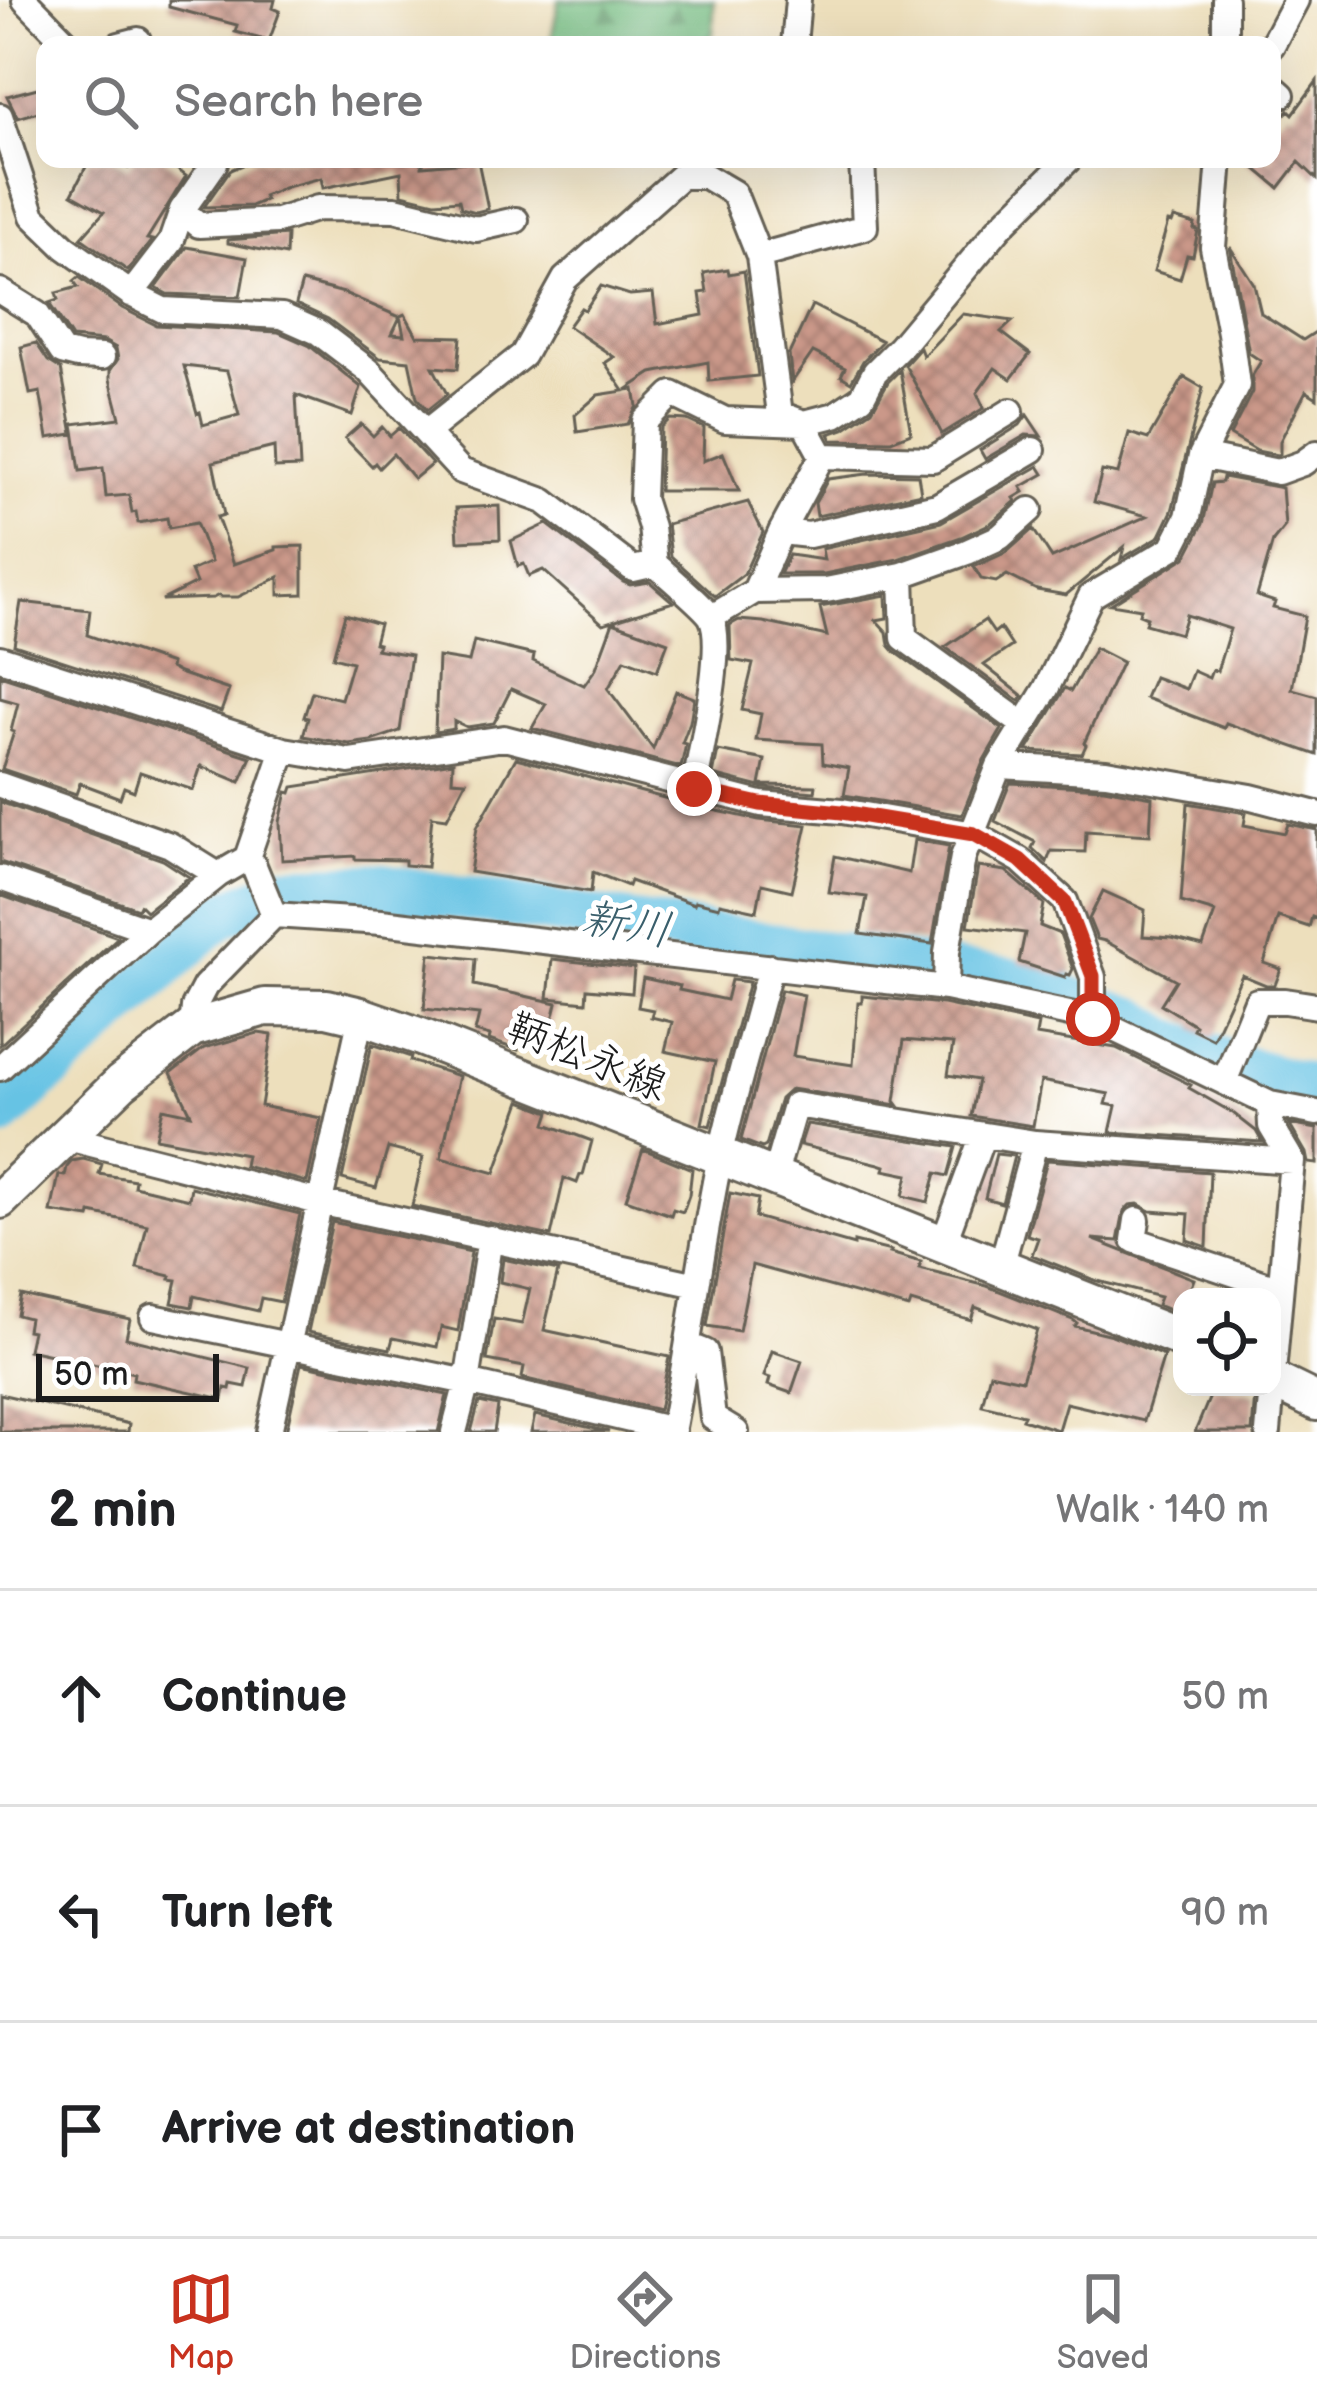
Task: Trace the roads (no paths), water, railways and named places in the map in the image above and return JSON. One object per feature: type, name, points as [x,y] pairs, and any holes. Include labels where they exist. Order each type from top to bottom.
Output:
[{"type":"main road","name":"鞆松永線","points":[[0,1200],[122,1083],[192,1028],[265,1006],[327,1008],[422,1037],[1173,1335]]},
{"type":"main road","points":[[1281,1387],[1317,1402]]},
{"type":"street","points":[[25,0],[60,36]]},
{"type":"street","points":[[795,36],[798,0]]},
{"type":"street","points":[[1225,0],[1225,36]]},
{"type":"street","points":[[1277,36],[1296,0]]},
{"type":"street","points":[[0,116],[34,216],[65,247],[131,294],[164,310],[282,316],[318,332],[368,370],[461,471],[544,501],[634,569],[655,564]]},
{"type":"street","points":[[131,294],[171,242],[182,211],[212,168]]},
{"type":"street","points":[[760,256],[865,227],[862,168]]},
{"type":"street","points":[[694,789],[716,652],[712,617],[655,564],[642,499],[645,422],[672,394],[725,420],[804,422],[835,415],[862,397],[874,372],[1000,227],[1060,168]]},
{"type":"street","points":[[946,988],[947,952],[963,857],[999,766],[1046,689],[1091,596],[1172,548],[1188,517],[1201,456],[1237,385],[1213,248],[1219,168]]},
{"type":"street","points":[[426,433],[523,356],[565,279],[681,176],[705,176],[734,194],[760,256],[780,414],[804,422],[822,456]]},
{"type":"street","points":[[182,211],[199,224],[277,221],[318,208],[395,209],[476,229],[516,220]]},
{"type":"street","points":[[0,291],[37,314],[62,352],[102,356]]},
{"type":"street","points":[[822,456],[933,459],[1011,411]]},
{"type":"street","points":[[781,532],[809,535],[937,506],[1033,449]]},
{"type":"street","points":[[1201,456],[1277,472],[1317,453]]},
{"type":"street","points":[[755,591],[822,456]]},
{"type":"street","points":[[712,617],[755,591],[826,590],[902,575],[1000,537],[1030,510]]},
{"type":"street","points":[[902,575],[904,638],[1024,724]]},
{"type":"street","points":[[0,658],[284,750],[349,761],[504,738],[760,804],[974,834],[1020,860],[1065,902],[1093,976],[1093,1019]]},
{"type":"street","points":[[274,915],[250,862],[284,750]]},
{"type":"street","points":[[999,766],[1106,772],[1251,797],[1317,814]]},
{"type":"street","points":[[0,784],[170,845],[218,875]]},
{"type":"street","points":[[0,1068],[149,930],[218,875],[250,862]]},
{"type":"street","points":[[0,878],[149,930]]},
{"type":"street","points":[[192,1028],[194,1007],[206,986],[274,915],[381,922],[946,988],[1093,1019],[1270,1104],[1317,1113]]},
{"type":"street","points":[[153,1316],[672,1431],[721,1156],[770,967]]},
{"type":"street","points":[[1224,1082],[1257,1001],[1317,1006]]},
{"type":"street","points":[[269,1432],[361,1016]]},
{"type":"street","points":[[1270,1104],[1271,1126],[1292,1162],[1280,1288]]},
{"type":"street","points":[[774,1177],[794,1105],[1035,1143],[1292,1162]]},
{"type":"street","points":[[944,1244],[983,1135]]},
{"type":"street","points":[[64,1137],[319,1202],[697,1285]]},
{"type":"street","points":[[1001,1267],[1035,1143]]},
{"type":"street","points":[[1137,1220],[1134,1240],[1277,1288]]},
{"type":"street","points":[[454,1432],[467,1382],[490,1238]]},
{"type":"street","points":[[690,1346],[705,1352],[713,1418],[736,1432]]},
{"type":"street","points":[[1268,1432],[1271,1396]]},
{"type":"waterway","name":"新川","points":[[0,1116],[221,915],[284,888],[380,886],[1024,983],[1133,1019],[1164,1039],[1317,1089]]}]
